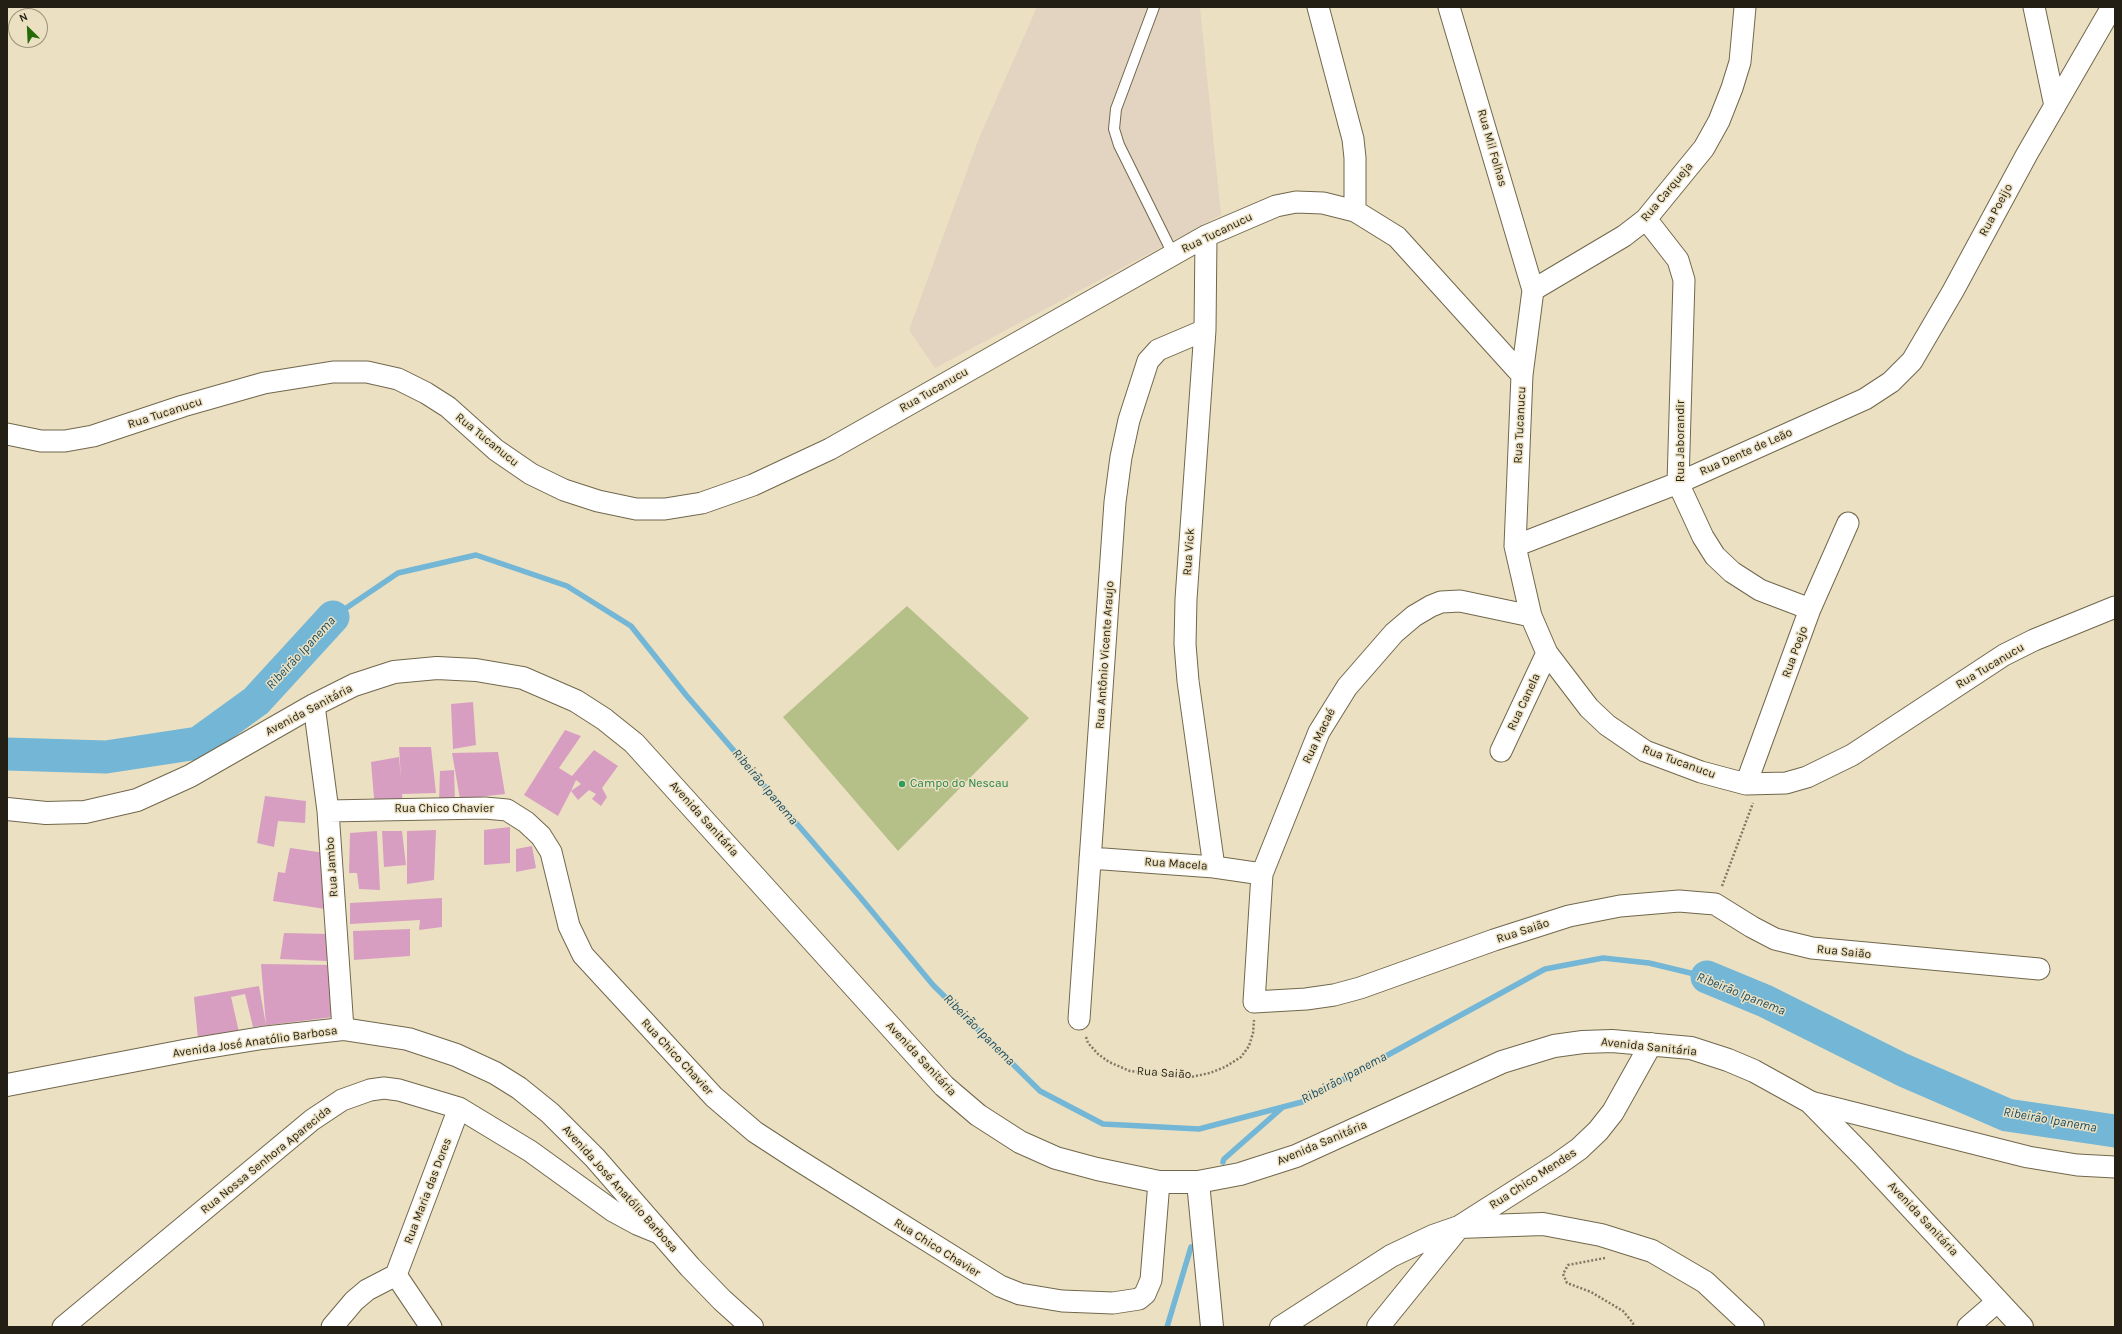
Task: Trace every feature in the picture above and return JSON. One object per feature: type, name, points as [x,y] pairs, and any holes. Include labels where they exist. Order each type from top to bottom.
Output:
[{"type":"street","points":[[1318,7],[1353,139],[1355,158],[1355,211]]},
{"type":"street","name":"Rua Mil Folhas","points":[[1449,7],[1533,290]]},
{"type":"street","name":"Rua Carqueja","points":[[1533,290],[1624,236],[1646,219],[1704,148],[1719,120],[1732,88],[1740,62],[1745,7]]},
{"type":"street","points":[[2034,7],[2055,106]]},
{"type":"street","name":"Rua Poeijo","points":[[1865,399],[1891,382],[1912,361],[1953,291],[2026,154],[2112,7]]},
{"type":"street","name":"Rua Tucanucu","points":[[8,441],[66,441],[93,436],[183,406],[264,383],[333,372],[367,372],[398,380],[426,393],[448,407],[496,450],[531,474],[564,490],[598,501],[636,509],[665,509],[702,503],[753,485],[830,449],[1206,236],[1253,214],[1296,202],[1323,203],[1355,211],[1397,237],[1522,375],[1515,546],[1531,616],[1548,653],[1589,708],[1628,740],[1661,758],[1701,772],[1753,785],[1786,783],[1826,769],[1852,754],[2004,656],[2034,640],[2115,607]]},
{"type":"street","name":"Rua Jaborandir","points":[[1646,219],[1678,260],[1684,280],[1678,483],[1703,537],[1715,556],[1732,572],[1760,590],[1810,610]]},
{"type":"street","name":"Rua Vick","points":[[1206,236],[1205,330],[1186,599],[1185,644],[1189,689],[1214,867]]},
{"type":"street","points":[[1522,375],[1533,290]]},
{"type":"street","name":"Rua Antônio Vicente Araujo","points":[[1079,1019],[1115,502],[1121,458],[1129,420],[1145,368],[1152,355],[1176,341],[1205,330]]},
{"type":"street","name":"Rua Dente de Leão","points":[[1515,546],[1678,483],[1865,399]]},
{"type":"street","name":"Rua Poejo","points":[[1753,785],[1810,610],[1848,522]]},
{"type":"street","name":"Rua Macaé","points":[[1254,1002],[1262,874],[1310,752],[1326,719],[1347,687],[1394,633],[1422,610],[1441,602],[1450,600],[1531,616]]},
{"type":"street","name":"Rua Canela","points":[[1501,750],[1548,653]]},
{"type":"street","name":"Avenida Sanitária","points":[[7,809],[46,813],[85,812],[137,800],[190,776],[314,705],[354,685],[394,672],[437,668],[476,670],[523,678],[576,701],[621,731],[663,773],[949,1091],[978,1115],[1020,1142],[1056,1158],[1096,1169],[1159,1182],[1198,1182],[1240,1174],[1296,1156],[1502,1062],[1554,1046],[1583,1042],[1612,1041],[1691,1048],[1728,1060],[1778,1083],[1810,1102],[1863,1156],[2022,1327]]},
{"type":"street","name":"Rua Jambo","points":[[314,705],[328,811],[343,1029]]},
{"type":"street","name":"Rua Chico Chavier","points":[[328,811],[485,808],[507,810],[526,822],[541,836],[551,852],[569,926],[583,955],[714,1096],[735,1115],[795,1158],[1000,1286],[1020,1294],[1041,1298],[1088,1303],[1132,1302],[1145,1294],[1149,1289],[1159,1182]]},
{"type":"street","name":"Rua Macela","points":[[1090,858],[1214,867],[1262,874]]},
{"type":"street","name":"Rua Saião","points":[[1254,1002],[1306,999],[1360,988],[1494,940],[1595,910],[1620,906],[1679,902],[1715,904],[1752,928],[1775,939],[1812,948],[2039,969]]},
{"type":"street","name":"Avenida José Anatólio Barbosa","points":[[7,1085],[189,1050],[262,1038],[343,1029],[408,1039],[456,1055],[494,1073],[519,1088],[572,1134],[659,1233],[722,1300],[752,1327]]},
{"type":"street","name":"Rua Chico Mendes","points":[[1460,1227],[1579,1149],[1598,1131],[1612,1112],[1651,1044]]},
{"type":"street","name":"Rua Nossa Senhora Aparecida","points":[[63,1327],[312,1120],[342,1100],[370,1090],[384,1088],[417,1094],[460,1108],[530,1151],[613,1211],[637,1224],[659,1233]]},
{"type":"street","points":[[1810,1102],[2028,1157],[2077,1165],[2115,1167]]},
{"type":"street","name":"Rua Maria das Dores","points":[[396,1275],[460,1108]]},
{"type":"street","points":[[1198,1182],[1212,1327]]},
{"type":"street","points":[[1281,1327],[1391,1256],[1433,1236],[1460,1227],[1552,1224],[1601,1235],[1652,1251],[1705,1282],[1753,1327]]},
{"type":"street","points":[[1378,1327],[1460,1227]]},
{"type":"street","points":[[332,1327],[354,1301],[367,1290],[396,1275],[431,1327]]},
{"type":"street","points":[[1968,1327],[1998,1301]]},
{"type":"lane","points":[[1154,7],[1116,109],[1114,129],[1119,145],[1173,254]]},
{"type":"path","points":[[1715,904],[1753,785]]},
{"type":"path","name":"Rua Saião","points":[[1079,1019],[1088,1043],[1109,1062],[1130,1071],[1191,1076],[1210,1073],[1225,1067],[1241,1057],[1249,1046],[1253,1033],[1254,1002]]},
{"type":"path","points":[[1610,1258],[1568,1265],[1563,1274],[1567,1283],[1591,1292],[1623,1311],[1633,1323],[1633,1327]]},
{"type":"shaded area","points":[[1037,7],[1200,7],[1221,215],[935,368],[909,330],[979,138]]},
{"type":"green space","name":"Campo do Nescau","points":[[907,606],[1029,718],[898,851],[783,717]]},
{"type":"building","points":[[473,702],[476,745],[453,749],[451,704]]},
{"type":"building","points":[[565,730],[581,736],[559,768],[572,776],[594,750],[618,766],[602,788],[607,797],[601,806],[592,799],[596,794],[589,790],[578,800],[571,791],[558,816],[524,795]],"holes":[[[576,780],[581,784],[571,791]]]},
{"type":"building","points":[[399,747],[431,747],[436,793],[402,794],[403,803],[375,810],[371,762],[399,757],[401,779]]},
{"type":"building","points":[[498,752],[505,794],[460,799],[452,753]]},
{"type":"building","points":[[454,770],[455,801],[439,802],[440,771]]},
{"type":"building","points":[[265,796],[306,801],[305,823],[278,821],[274,847],[257,843]]},
{"type":"building","points":[[510,827],[510,863],[484,865],[484,830]]},
{"type":"building","points":[[436,830],[434,880],[407,884],[407,831]]},
{"type":"building","points":[[377,831],[380,890],[359,889],[357,873],[349,873],[350,833]]},
{"type":"building","points":[[382,831],[402,831],[406,865],[384,867]]},
{"type":"building","points":[[532,846],[536,868],[516,872],[516,849]]},
{"type":"building","points":[[290,848],[325,853],[325,909],[273,901],[278,872],[285,873]]},
{"type":"building","points":[[442,898],[442,927],[419,930],[420,920],[350,924],[350,903]]},
{"type":"building","points":[[410,929],[410,956],[354,960],[353,931]]},
{"type":"building","points":[[284,933],[329,934],[327,961],[280,959]]},
{"type":"building","points":[[261,964],[329,965],[333,1017],[253,1027],[245,994],[231,997],[239,1032],[198,1039],[194,997],[259,986],[266,1025]]},
{"type":"waterway","name":"Ribeirão Ipanema","points":[[333,617],[398,573],[476,555],[567,586],[631,626],[686,695],[860,897],[933,985],[1040,1091],[1103,1124],[1199,1129],[1302,1102],[1545,969],[1603,958],[1649,963],[1707,977]]},
{"type":"waterway","name":"Ribeirão Ipanema","points":[[7,754],[106,757],[198,743],[256,701],[333,617]]},
{"type":"waterway","name":"Ribeirão Ipanema","points":[[1707,977],[1765,1001],[1903,1070],[2007,1115],[2115,1131]]},
{"type":"waterway","points":[[1223,1162],[1224,1159],[1283,1107]]},
{"type":"waterway","points":[[1167,1327],[1191,1247]]},
{"type":"place","name":"Campo do Nescau","points":[[902,784]]}]
